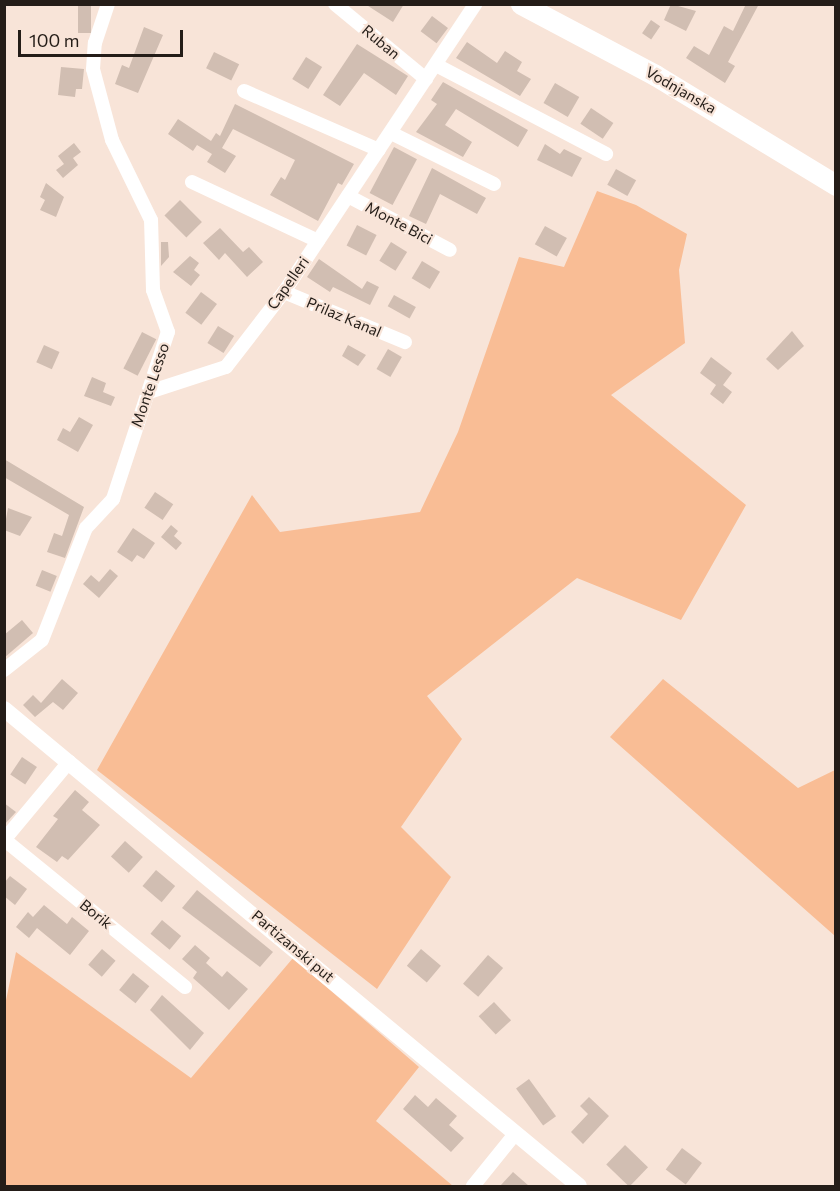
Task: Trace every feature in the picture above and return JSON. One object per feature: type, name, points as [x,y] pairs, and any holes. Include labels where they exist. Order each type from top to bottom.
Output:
[{"type":"main road","name":"Vodnjanska","points":[[521,4],[656,75],[836,185]]},
{"type":"street","name":"Monte Lesso","points":[[4,670],[42,640],[86,528],[113,499],[130,442],[152,391],[168,332],[153,290],[152,220],[112,140],[93,69],[95,42],[108,4]]},
{"type":"street","name":"Ruban","points":[[335,4],[426,79]]},
{"type":"street","name":"Capelleri","points":[[152,391],[226,367],[284,292],[475,4]]},
{"type":"street","points":[[436,65],[606,154]]},
{"type":"street","points":[[244,90],[379,150]]},
{"type":"street","points":[[391,133],[494,184]]},
{"type":"street","points":[[192,182],[318,242]]},
{"type":"street","name":"Monte Bici","points":[[348,196],[450,250]]},
{"type":"street","name":"Prilaz Kanal","points":[[284,292],[405,342]]},
{"type":"street","name":"Partizanski put","points":[[4,709],[326,972],[579,1186]]},
{"type":"street","name":"Borik","points":[[69,762],[5,840],[185,987]]},
{"type":"street","points":[[473,1186],[515,1134]]},
{"type":"shaded area","points":[[597,191],[636,205],[687,234],[679,270],[685,343],[611,395],[746,505],[681,620],[577,578],[427,696],[462,739],[401,827],[451,877],[377,989],[97,770],[252,495],[280,532],[420,512],[458,432],[519,257],[564,267]]},
{"type":"shaded area","points":[[663,679],[798,788],[835,770],[835,936],[610,737]]},
{"type":"shaded area","points":[[16,952],[191,1078],[293,958],[419,1067],[376,1121],[453,1186],[5,1186],[4,1010]]},
{"type":"building","points":[[78,4],[91,4],[91,33],[78,33]]},
{"type":"building","points":[[365,4],[404,4],[393,22]]},
{"type":"building","points":[[671,4],[696,11],[686,31],[664,20]]},
{"type":"building","points":[[746,4],[759,4],[728,62],[735,66],[725,83],[686,58],[694,46],[709,55],[724,26],[733,31]]},
{"type":"building","points":[[432,16],[448,28],[437,43],[421,31]]},
{"type":"building","points":[[651,20],[660,26],[651,39],[642,33]]},
{"type":"building","points":[[144,27],[163,35],[138,93],[115,84],[122,65],[129,68]]},
{"type":"building","points":[[467,42],[497,63],[505,51],[522,62],[517,71],[531,79],[520,96],[456,58]]},
{"type":"building","points":[[357,44],[408,76],[396,95],[364,73],[340,106],[323,95]]},
{"type":"building","points":[[214,52],[239,64],[231,80],[206,68]]},
{"type":"building","points":[[306,57],[322,67],[308,89],[292,79]]},
{"type":"building","points":[[61,67],[84,69],[82,89],[76,89],[75,97],[58,95]]},
{"type":"building","points":[[443,82],[528,130],[518,147],[456,109],[445,125],[472,142],[463,157],[416,132],[437,104],[431,100]]},
{"type":"building","points":[[555,83],[579,97],[568,117],[544,103]]},
{"type":"building","points":[[235,104],[354,164],[342,185],[338,183],[318,221],[270,195],[281,177],[285,180],[295,160],[233,129],[222,148],[236,156],[225,173],[207,162],[212,154],[197,145],[193,151],[168,134],[178,119],[211,141],[216,133],[220,136]]},
{"type":"building","points":[[591,108],[613,123],[603,139],[580,124]]},
{"type":"building","points":[[74,143],[81,152],[73,158],[78,165],[63,178],[56,170],[64,164],[58,156]]},
{"type":"building","points":[[545,144],[560,154],[564,149],[582,158],[572,177],[537,160]]},
{"type":"building","points":[[394,147],[417,159],[393,205],[370,193]]},
{"type":"building","points":[[432,168],[486,198],[477,214],[440,194],[426,224],[409,216]]},
{"type":"building","points":[[616,169],[636,180],[627,196],[607,185]]},
{"type":"building","points":[[46,183],[64,197],[56,217],[40,210],[45,200],[40,197]]},
{"type":"building","points":[[180,200],[202,222],[186,237],[164,216]]},
{"type":"building","points":[[357,225],[377,235],[366,255],[347,245]]},
{"type":"building","points":[[545,226],[567,238],[557,256],[535,244]]},
{"type":"building","points":[[220,228],[243,252],[249,247],[263,262],[247,277],[225,253],[219,260],[203,243]]},
{"type":"building","points":[[161,242],[168,242],[169,257],[161,266]]},
{"type":"building","points":[[391,242],[407,252],[395,271],[379,261]]},
{"type":"building","points":[[190,256],[199,263],[194,270],[200,275],[191,286],[173,272]]},
{"type":"building","points":[[319,259],[362,289],[367,281],[379,287],[370,305],[333,287],[330,292],[307,277]]},
{"type":"building","points":[[422,261],[440,272],[430,289],[412,278]]},
{"type":"building","points":[[201,292],[217,304],[201,325],[185,313]]},
{"type":"building","points":[[394,295],[416,307],[410,318],[388,306]]},
{"type":"building","points":[[218,326],[234,336],[224,353],[207,343]]},
{"type":"building","points":[[792,331],[804,346],[778,370],[766,359]]},
{"type":"building","points":[[142,332],[156,339],[138,376],[123,369]]},
{"type":"building","points":[[44,345],[60,352],[52,369],[36,362]]},
{"type":"building","points":[[348,345],[366,355],[358,366],[342,356]]},
{"type":"building","points":[[388,349],[402,357],[390,377],[376,369]]},
{"type":"building","points":[[711,357],[732,373],[723,385],[732,392],[723,404],[710,394],[716,385],[700,373]]},
{"type":"building","points":[[92,377],[106,383],[103,392],[115,397],[111,406],[84,396]]},
{"type":"building","points":[[79,417],[93,425],[78,452],[57,440],[63,428],[70,432]]},
{"type":"building","points":[[4,459],[84,507],[65,558],[47,552],[54,533],[62,536],[69,515],[4,477]]},
{"type":"building","points":[[155,492],[173,504],[163,520],[144,508]]},
{"type":"building","points":[[8,508],[32,517],[20,536],[4,530]]},
{"type":"building","points":[[171,525],[178,531],[174,536],[182,543],[176,550],[161,537]]},
{"type":"building","points":[[133,528],[155,543],[144,559],[137,555],[132,562],[117,552]]},
{"type":"building","points":[[110,569],[118,576],[99,598],[83,584],[91,575],[99,582]]},
{"type":"building","points":[[42,570],[57,576],[50,592],[36,586]]},
{"type":"building","points":[[22,620],[33,633],[4,658],[4,635]]},
{"type":"building","points":[[62,679],[78,693],[63,710],[53,702],[35,717],[23,705],[33,695],[41,703]]},
{"type":"building","points":[[22,757],[37,767],[25,784],[10,774]]},
{"type":"building","points":[[75,790],[89,802],[82,810],[100,825],[68,860],[62,856],[57,862],[36,847],[58,819],[53,816]]},
{"type":"building","points":[[4,803],[16,812],[4,825]]},
{"type":"building","points":[[125,841],[143,857],[129,873],[111,857]]},
{"type":"building","points":[[156,870],[175,886],[162,902],[143,886]]},
{"type":"building","points":[[10,876],[27,889],[15,905],[4,896],[4,883]]},
{"type":"building","points":[[197,890],[273,952],[260,967],[182,908]]},
{"type":"building","points":[[44,905],[67,924],[72,917],[89,931],[70,955],[37,928],[29,938],[16,927],[28,912],[33,917]]},
{"type":"building","points":[[162,920],[181,936],[170,950],[150,934]]},
{"type":"building","points":[[195,945],[210,958],[206,963],[222,977],[227,971],[248,989],[229,1010],[193,978],[197,972],[182,959]]},
{"type":"building","points":[[102,949],[116,961],[102,977],[88,965]]},
{"type":"building","points":[[421,949],[441,966],[427,983],[407,966]]},
{"type":"building","points":[[488,955],[503,968],[478,997],[463,984]]},
{"type":"building","points":[[133,973],[149,986],[135,1003],[119,990]]},
{"type":"building","points":[[162,995],[204,1033],[190,1050],[150,1010]]},
{"type":"building","points":[[494,1002],[511,1020],[496,1035],[479,1016]]},
{"type":"building","points":[[529,1079],[556,1116],[543,1126],[516,1088]]},
{"type":"building","points":[[415,1095],[428,1107],[436,1098],[457,1116],[449,1125],[464,1138],[451,1152],[403,1109]]},
{"type":"building","points":[[589,1097],[609,1116],[583,1144],[571,1132],[588,1114],[580,1106]]},
{"type":"building","points":[[625,1145],[648,1167],[629,1186],[606,1164]]},
{"type":"building","points":[[682,1148],[702,1163],[686,1185],[666,1170]]},
{"type":"building","points":[[513,1172],[529,1186],[500,1186]]}]
